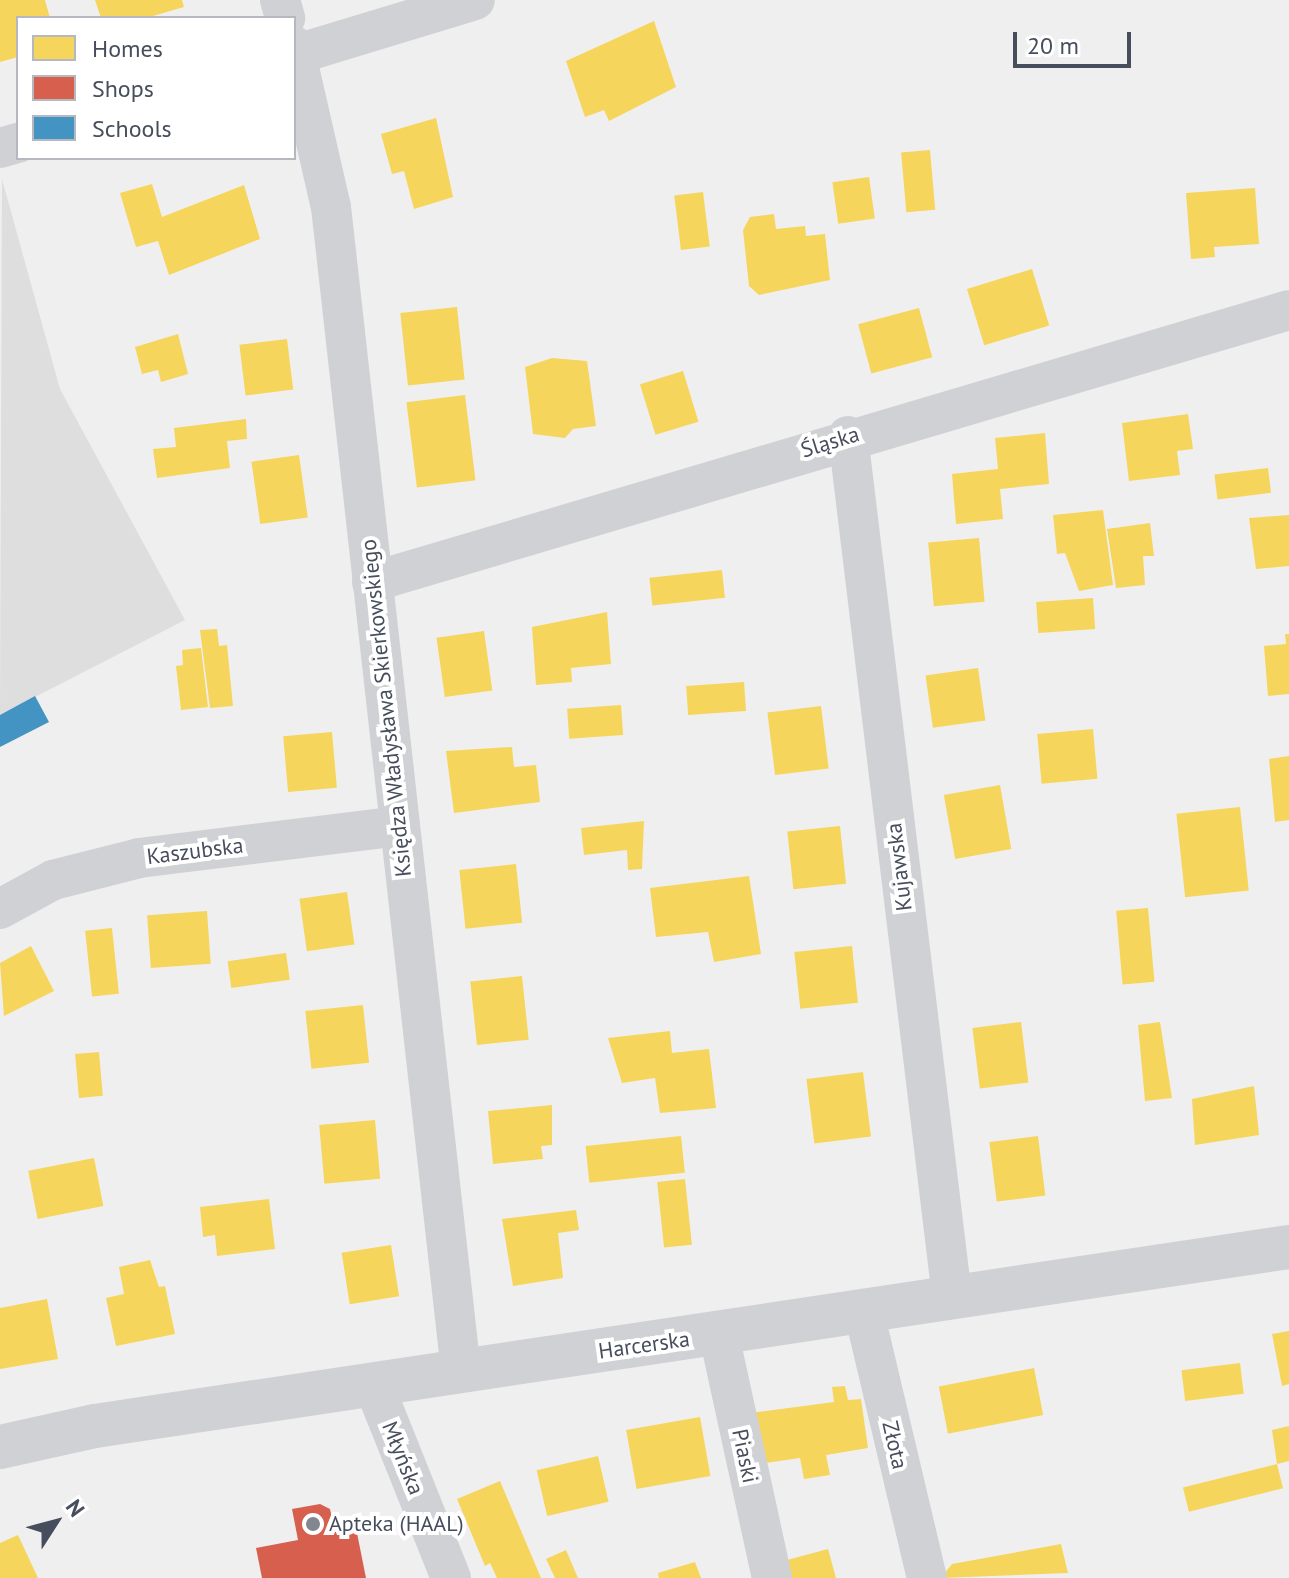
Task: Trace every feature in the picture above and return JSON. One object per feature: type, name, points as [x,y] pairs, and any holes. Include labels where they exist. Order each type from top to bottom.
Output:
[{"type":"street","points":[[296,42],[475,0]]},
{"type":"street","name":"Księdza Władysława Skierkowskiego","points":[[296,60],[331,207],[461,1372]]},
{"type":"street","name":"Śląska","points":[[372,582],[848,436],[1289,310]]},
{"type":"street","name":"Kujawska","points":[[848,436],[952,1297]]},
{"type":"street","name":"Kaszubska","points":[[0,909],[53,880],[139,858],[399,826]]},
{"type":"street","name":"Harcerska","points":[[0,1447],[373,1383],[719,1335],[1289,1247]]},
{"type":"street","name":"Złota","points":[[864,1312],[927,1578]]},
{"type":"street","name":"Piaski","points":[[719,1335],[772,1578]]},
{"type":"street","name":"Młyńska","points":[[373,1383],[451,1578]]},
{"type":"shaded area","points":[[2,179],[60,389],[185,620],[0,715]]},
{"type":"building: Homes","points":[[0,0],[45,0],[49,16],[16,16],[16,58],[0,62]]},
{"type":"building: Homes","points":[[95,0],[182,0],[184,7],[153,16],[100,16]]},
{"type":"building: Homes","points":[[654,21],[676,87],[609,121],[604,110],[585,117],[566,61]]},
{"type":"building: Homes","points":[[436,118],[453,197],[414,209],[404,171],[392,174],[381,134]]},
{"type":"building: Homes","points":[[930,150],[935,210],[906,212],[901,153]]},
{"type":"building: Homes","points":[[869,177],[875,219],[838,224],[832,182]]},
{"type":"building: Homes","points":[[152,184],[162,217],[244,185],[260,239],[169,275],[158,241],[136,247],[120,193]]},
{"type":"building: Homes","points":[[1255,188],[1259,244],[1214,247],[1215,257],[1191,259],[1186,193]]},
{"type":"building: Homes","points":[[703,192],[710,247],[681,250],[674,196]]},
{"type":"building: Homes","points":[[774,214],[776,229],[805,226],[806,236],[825,234],[830,280],[759,295],[749,286],[743,230],[750,217]]},
{"type":"building: Homes","points":[[1032,269],[1049,325],[984,345],[967,289]]},
{"type":"building: Homes","points":[[457,307],[465,380],[408,386],[400,313]]},
{"type":"building: Homes","points":[[919,308],[932,357],[871,374],[858,324]]},
{"type":"building: Homes","points":[[178,334],[188,374],[161,382],[158,370],[142,374],[135,347]]},
{"type":"building: Homes","points":[[287,339],[293,390],[246,395],[239,345]]},
{"type":"building: Homes","points":[[552,358],[587,361],[596,426],[573,429],[565,438],[533,434],[525,367]]},
{"type":"building: Homes","points":[[683,371],[698,422],[655,435],[640,384]]},
{"type":"building: Homes","points":[[465,395],[475,480],[417,488],[406,402]]},
{"type":"building: Homes","points":[[1188,414],[1193,449],[1177,451],[1180,475],[1129,481],[1122,423]]},
{"type":"building: Homes","points":[[246,419],[247,439],[227,441],[230,468],[157,478],[153,449],[176,447],[174,428]]},
{"type":"building: Homes","points":[[1045,433],[1049,484],[1000,489],[1003,519],[956,524],[952,474],[998,469],[995,438]]},
{"type":"building: Homes","points":[[299,455],[308,517],[260,524],[251,462]]},
{"type":"building: Homes","points":[[1268,468],[1271,493],[1217,499],[1214,475]]},
{"type":"building: Homes","points":[[1103,510],[1113,585],[1079,591],[1065,553],[1057,554],[1053,515]]},
{"type":"building: Homes","points":[[1289,515],[1289,566],[1256,569],[1249,518]]},
{"type":"building: Homes","points":[[1150,523],[1154,556],[1143,556],[1145,585],[1116,588],[1107,529]]},
{"type":"building: Homes","points":[[979,538],[985,602],[934,606],[928,542]]},
{"type":"building: Homes","points":[[722,570],[725,598],[652,605],[649,578]]},
{"type":"building: Homes","points":[[1093,598],[1095,629],[1038,633],[1036,602]]},
{"type":"building: Homes","points":[[607,612],[611,664],[571,668],[572,682],[536,685],[532,627]]},
{"type":"building: Homes","points":[[217,629],[219,646],[227,645],[233,706],[210,708],[200,630]]},
{"type":"building: Homes","points":[[484,631],[492,690],[445,697],[436,638]]},
{"type":"building: Homes","points":[[1285,634],[1289,634],[1289,694],[1268,696],[1264,646],[1286,644]]},
{"type":"building: Homes","points":[[201,648],[208,707],[181,710],[176,666],[183,665],[182,650]]},
{"type":"building: Homes","points":[[978,668],[985,720],[933,728],[926,675]]},
{"type":"building: Homes","points":[[744,682],[746,711],[688,715],[686,686]]},
{"type":"building: Homes","points":[[621,705],[623,735],[569,739],[567,709]]},
{"type":"building: Homes","points":[[821,706],[829,769],[775,775],[767,713]]},
{"type":"building: Homes","points":[[1093,729],[1097,779],[1042,784],[1037,734]]},
{"type":"building: Homes","points":[[332,732],[337,788],[288,792],[283,736]]},
{"type":"building: Homes","points":[[512,747],[514,767],[536,765],[540,802],[454,813],[446,751]]},
{"type":"building: Homes","points":[[1289,756],[1289,820],[1275,822],[1269,759]]},
{"type":"building: Homes","points":[[1000,785],[1011,849],[955,859],[944,795]]},
{"type":"building: Homes","points":[[1240,807],[1249,891],[1185,897],[1176,814]]},
{"type":"building: Homes","points":[[644,821],[642,869],[628,870],[627,850],[584,855],[581,828]]},
{"type":"building: Homes","points":[[840,826],[846,884],[793,889],[787,832]]},
{"type":"building: Homes","points":[[516,864],[522,923],[465,929],[459,870]]},
{"type":"building: Homes","points":[[749,876],[761,954],[714,962],[708,932],[656,937],[650,888]]},
{"type":"building: Homes","points":[[347,892],[354,944],[307,951],[299,899]]},
{"type":"building: Homes","points":[[1148,908],[1154,982],[1123,985],[1116,911]]},
{"type":"building: Homes","points":[[207,911],[211,964],[151,968],[147,915]]},
{"type":"building: Homes","points":[[112,928],[119,994],[92,996],[85,931]]},
{"type":"building: Homes","points":[[31,946],[54,991],[4,1016],[0,963]]},
{"type":"building: Homes","points":[[852,946],[858,1003],[800,1009],[794,952]]},
{"type":"building: Homes","points":[[286,953],[290,980],[231,988],[228,961]]},
{"type":"building: Homes","points":[[522,976],[529,1040],[477,1045],[470,981]]},
{"type":"building: Homes","points":[[363,1005],[369,1063],[311,1069],[305,1011]]},
{"type":"building: Homes","points":[[1021,1022],[1028,1083],[980,1089],[972,1028]]},
{"type":"building: Homes","points":[[1160,1022],[1172,1098],[1145,1101],[1138,1025]]},
{"type":"building: Homes","points":[[670,1031],[672,1053],[709,1049],[716,1108],[660,1113],[655,1078],[622,1083],[608,1038]]},
{"type":"building: Homes","points":[[99,1052],[103,1096],[79,1098],[75,1054]]},
{"type":"building: Homes","points":[[863,1072],[871,1137],[814,1143],[806,1079]]},
{"type":"building: Homes","points":[[1254,1086],[1259,1135],[1195,1145],[1192,1099]]},
{"type":"building: Homes","points":[[552,1105],[552,1145],[541,1146],[543,1159],[493,1164],[488,1111]]},
{"type":"building: Homes","points":[[375,1120],[380,1179],[324,1184],[319,1125]]},
{"type":"building: Homes","points":[[681,1136],[685,1173],[589,1183],[586,1146]]},
{"type":"building: Homes","points":[[1038,1136],[1045,1196],[997,1202],[989,1142]]},
{"type":"building: Homes","points":[[94,1158],[103,1206],[38,1219],[28,1171]]},
{"type":"building: Homes","points":[[685,1179],[692,1245],[664,1248],[657,1182]]},
{"type":"building: Homes","points":[[269,1199],[275,1249],[217,1256],[215,1235],[203,1237],[200,1207]]},
{"type":"building: Homes","points":[[576,1210],[579,1230],[558,1233],[563,1278],[513,1286],[502,1219]]},
{"type":"building: Homes","points":[[391,1245],[399,1296],[350,1304],[342,1253]]},
{"type":"building: Homes","points":[[150,1260],[159,1287],[165,1286],[175,1334],[116,1346],[106,1298],[124,1294],[119,1267]]},
{"type":"building: Homes","points":[[47,1299],[58,1359],[0,1369],[0,1308]]},
{"type":"building: Homes","points":[[1289,1331],[1289,1384],[1282,1386],[1272,1334]]},
{"type":"building: Homes","points":[[1240,1363],[1244,1394],[1185,1401],[1181,1370]]},
{"type":"building: Homes","points":[[1034,1368],[1043,1415],[948,1434],[939,1387]]},
{"type":"building: Homes","points":[[845,1386],[848,1400],[861,1399],[868,1448],[826,1455],[830,1475],[804,1479],[800,1458],[758,1464],[750,1413],[834,1402],[832,1387]]},
{"type":"building: Homes","points":[[700,1417],[710,1476],[637,1489],[626,1430]]},
{"type":"building: Homes","points":[[1289,1426],[1289,1461],[1277,1464],[1272,1430]]},
{"type":"building: Homes","points":[[598,1456],[609,1502],[547,1516],[537,1470]]},
{"type":"building: Homes","points":[[1277,1464],[1283,1488],[1189,1512],[1183,1487]]},
{"type":"building: Homes","points":[[500,1481],[541,1578],[497,1578],[490,1563],[485,1566],[457,1499]]},
{"type":"building: Homes","points":[[18,1535],[38,1578],[0,1578],[0,1543]]},
{"type":"building: Homes","points":[[1061,1544],[1068,1573],[941,1578],[952,1564]]},
{"type":"building: Homes","points":[[828,1549],[836,1578],[792,1578],[787,1560]]},
{"type":"building: Homes","points":[[566,1550],[578,1578],[555,1578],[546,1559]]},
{"type":"building: Homes","points":[[695,1562],[701,1578],[659,1578],[658,1573]]},
{"type":"building: Shops","points":[[320,1504],[330,1509],[335,1532],[356,1528],[366,1578],[262,1578],[256,1548],[298,1540],[292,1509]]},
{"type":"building: Schools","points":[[35,696],[49,722],[0,747],[0,715]]},
{"type":"place","name":"Apteka (HAAL)","points":[[313,1524]]}]
